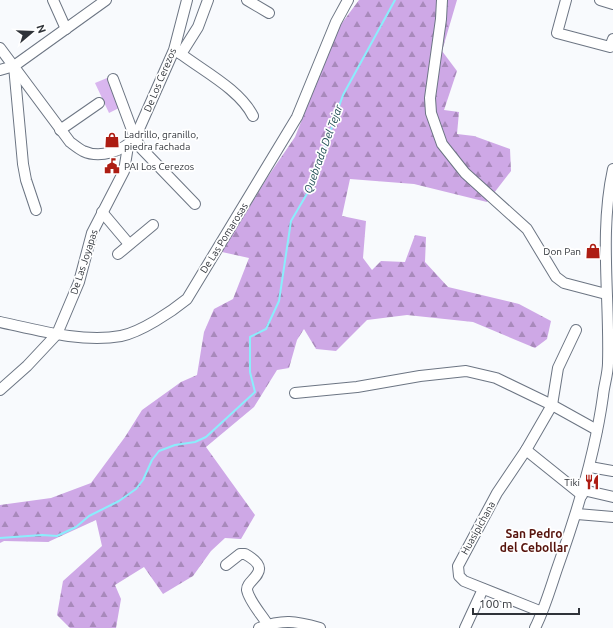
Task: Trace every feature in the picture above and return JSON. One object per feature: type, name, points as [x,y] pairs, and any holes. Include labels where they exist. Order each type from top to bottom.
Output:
[{"type":"street","points":[[53,0],[66,29]]},
{"type":"street","points":[[0,70],[14,66],[106,0]]},
{"type":"street","name":"De Los Cerezos","points":[[131,142],[178,52],[187,0]]},
{"type":"street","points":[[208,0],[198,27],[178,52],[239,97],[248,106],[253,116]]},
{"type":"street","points":[[247,0],[269,14]]},
{"type":"street","name":"De Las Pomarosas","points":[[0,322],[57,334],[103,338],[121,336],[154,321],[187,299],[297,117],[336,22],[348,0]]},
{"type":"street","points":[[442,0],[441,19],[430,98],[431,113],[442,144],[465,173],[527,229],[556,277],[564,283],[606,294]]},
{"type":"street","points":[[566,0],[557,32],[610,47],[613,39]]},
{"type":"street","points":[[600,0],[613,4]]},
{"type":"street","points":[[0,48],[70,142],[83,151],[92,154],[104,154],[131,142]]},
{"type":"street","points":[[14,66],[23,164],[26,180],[36,210]]},
{"type":"street","points":[[113,79],[131,142],[141,148],[196,204]]},
{"type":"street","points":[[60,130],[99,103]]},
{"type":"street","name":"De Las Joyapas","points":[[57,334],[79,282],[92,233],[124,171],[131,142]]},
{"type":"street","points":[[535,628],[577,514],[590,467],[597,430],[609,386],[606,294],[606,218],[613,169]]},
{"type":"street","points":[[102,212],[129,244]]},
{"type":"street","points":[[118,254],[153,225]]},
{"type":"street","points":[[552,405],[558,368],[576,330]]},
{"type":"street","points":[[0,390],[57,334]]},
{"type":"street","points":[[295,392],[357,387],[420,376],[466,371],[482,373],[496,378],[552,405],[597,430]]},
{"type":"street","name":"Huasipichana","points":[[542,612],[461,579],[458,573],[458,563],[497,493],[526,450],[552,405]]},
{"type":"street","points":[[526,450],[583,493],[613,497]]},
{"type":"street","points":[[590,467],[613,471]]},
{"type":"street","points":[[577,514],[613,517]]},
{"type":"street","points":[[226,565],[240,554],[245,554],[257,565],[259,570],[258,575],[248,585],[247,589],[263,626],[280,621],[300,623],[320,628]]},
{"type":"street","points":[[465,628],[483,589]]},
{"type":"green space","points":[[359,0],[457,0],[442,51],[457,71],[444,110],[459,112],[457,134],[474,136],[510,149],[511,171],[487,202],[414,184],[350,179],[342,216],[366,221],[363,258],[372,270],[381,261],[405,262],[415,235],[426,237],[425,262],[448,287],[519,304],[551,321],[547,339],[535,348],[473,322],[407,315],[367,320],[336,351],[316,349],[304,329],[297,340],[289,368],[277,370],[254,407],[206,447],[255,515],[241,539],[225,538],[211,551],[193,576],[163,594],[144,567],[115,585],[121,599],[116,628],[70,628],[57,615],[63,581],[102,546],[96,520],[48,542],[4,541],[0,543],[0,505],[51,498],[91,483],[125,437],[142,410],[181,382],[197,375],[204,332],[214,309],[233,299],[249,258],[222,252],[267,178],[295,137],[339,27]]},
{"type":"shaded area","points":[[107,78],[121,107],[109,113],[95,83]]},
{"type":"waterway","name":"Quebrada Del Tejar","points":[[0,538],[42,535],[57,536],[76,527],[89,516],[119,501],[136,489],[143,480],[152,460],[159,451],[175,445],[195,442],[206,437],[255,392],[250,372],[250,337],[266,329],[279,301],[291,221],[311,187],[343,95],[395,0]]},
{"type":"place","name":"Ladrillo, granillo, piedra fachada","points":[[112,140]]},
{"type":"place","name":"PAI Los Cerezos","points":[[112,166]]},
{"type":"place","name":"Don Pan","points":[[593,251]]},
{"type":"place","name":"Tiki","points":[[592,482]]},
{"type":"district","name":"San Pedro del Cebollar","points":[[534,540]]}]
